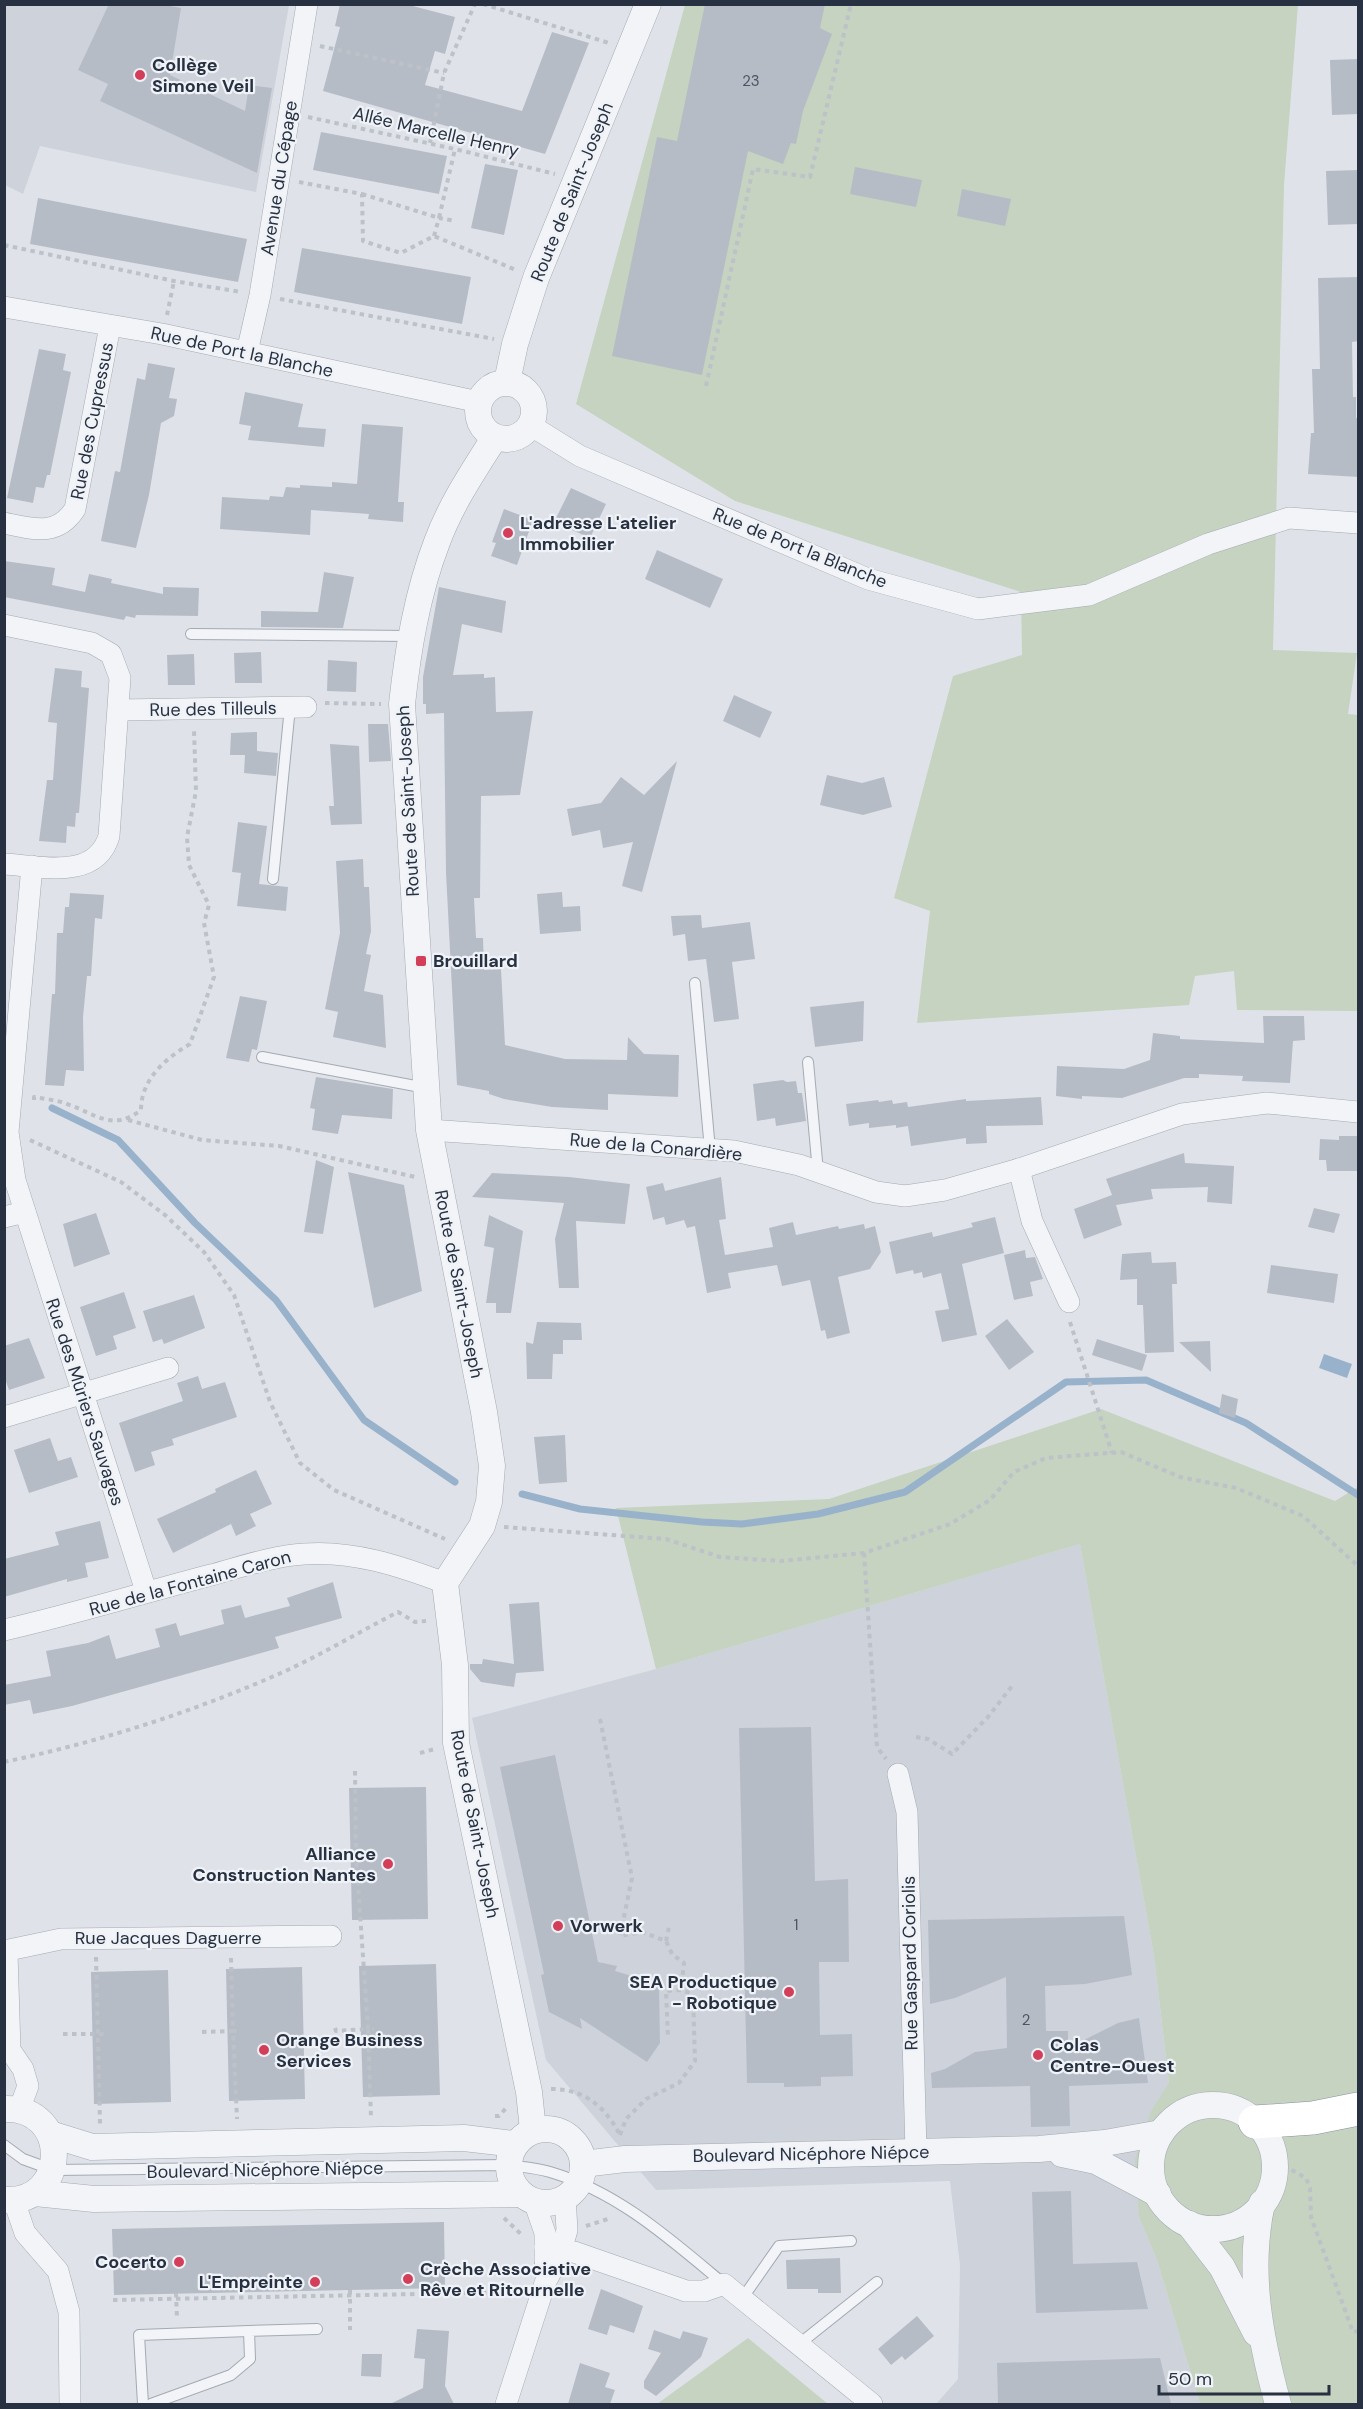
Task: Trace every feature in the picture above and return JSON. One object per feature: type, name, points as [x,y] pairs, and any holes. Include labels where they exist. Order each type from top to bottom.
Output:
[{"type":"highway","points":[[1255,2122],[1313,2118],[1359,2109]]},
{"type":"street","name":"Avenue du Cépage","points":[[247,352],[279,178],[307,4]]},
{"type":"street","name":"Route de Saint-Joseph","points":[[507,382],[515,344],[536,278],[648,4]]},
{"type":"street","name":"Rue de Port la Blanche","points":[[4,307],[162,334],[479,402]]},
{"type":"street","name":"Rue des Cupressus","points":[[4,523],[43,530],[53,529],[70,518],[75,509],[110,326]]},
{"type":"street","points":[[507,382],[522,387],[531,397],[534,412],[530,425],[524,432],[511,438],[495,437],[480,423],[479,402],[488,388],[507,382]]},
{"type":"street","name":"Rue de Port la Blanche","points":[[530,425],[580,456],[868,579],[978,609],[1089,595],[1208,544],[1289,518],[1359,523]]},
{"type":"street","name":"Route de Saint-Joseph","points":[[495,437],[469,477],[437,541],[410,636],[402,704],[429,1130],[489,1439],[492,1484],[483,1526],[445,1582],[455,1665],[456,1743],[529,2092],[519,2147],[510,2179],[528,2197]]},
{"type":"street","points":[[4,625],[92,643],[111,654],[120,678],[106,844],[95,859],[85,865],[75,867],[4,864]]},
{"type":"street","name":"Rue des Tilleuls","points":[[119,710],[298,707]]},
{"type":"street","name":"Rue des Mûriers Sauvages","points":[[32,866],[8,1132],[15,1180],[15,1215],[84,1392],[146,1591]]},
{"type":"street","name":"Rue de la Conardière","points":[[429,1130],[745,1154],[818,1172],[876,1192],[905,1196],[945,1190],[1019,1169],[1182,1114],[1267,1103],[1359,1112]]},
{"type":"street","points":[[1019,1169],[1032,1221],[1069,1302]]},
{"type":"street","points":[[4,1417],[168,1368]]},
{"type":"street","name":"Rue de la Fontaine Caron","points":[[4,1630],[63,1617],[146,1591],[264,1561],[303,1554],[343,1554],[401,1567],[445,1582]]},
{"type":"street","name":"Rue Gaspard Coriolis","points":[[898,1774],[907,1812],[916,2152]]},
{"type":"street","name":"Rue Jacques Daguerre","points":[[12,2109],[28,2086],[23,2069],[10,2050],[6,1952],[61,1939],[331,1936]]},
{"type":"street","points":[[1262,2344],[1222,2267],[1189,2224],[1171,2212],[1158,2194],[1151,2165],[1154,2148],[1161,2133],[1182,2114],[1203,2106],[1231,2108],[1255,2122],[1270,2143],[1274,2167],[1272,2183],[1263,2203],[1255,2242],[1254,2260],[1262,2344],[1278,2404]]},
{"type":"street","points":[[12,2109],[38,2118],[50,2134],[54,2146],[53,2170],[45,2183],[18,2198],[25,2232],[58,2271],[69,2312],[70,2404]]},
{"type":"street","points":[[506,2404],[543,2288],[553,2248],[567,2230],[576,2181],[576,2144],[561,2131],[547,2128],[519,2147]]},
{"type":"street","name":"Boulevard Nicéphore Niépce","points":[[18,2198],[528,2197],[545,2203],[576,2181],[625,2158],[1039,2149],[1105,2143],[1161,2133]]},
{"type":"street","name":"Boulevard Nicéphore Niépce","points":[[50,2134],[92,2147],[350,2143],[464,2138],[519,2147]]},
{"type":"street","name":"Boulevard Nicéphore Niépce","points":[[1039,2149],[1095,2161],[1158,2194]]},
{"type":"street","points":[[528,2197],[553,2248],[686,2290],[704,2291],[724,2284],[872,2404]]},
{"type":"street","points":[[1189,2224],[1209,2228],[1229,2226],[1248,2218],[1263,2203]]},
{"type":"lane","points":[[191,634],[410,636]]},
{"type":"lane","points":[[273,879],[298,707]]},
{"type":"lane","points":[[695,982],[710,1150]]},
{"type":"lane","points":[[262,1057],[426,1088]]},
{"type":"lane","points":[[808,1062],[818,1172]]},
{"type":"lane","name":"Boulevard Nicéphore Niépce","points":[[4,2145],[23,2159],[53,2170],[519,2147]]},
{"type":"lane","points":[[519,2147],[547,2171],[576,2181],[624,2204],[724,2284]]},
{"type":"lane","points":[[742,2299],[778,2246],[851,2241]]},
{"type":"lane","points":[[798,2345],[877,2282]]},
{"type":"lane","points":[[143,2404],[139,2335],[317,2329]]},
{"type":"lane","points":[[151,2404],[231,2375],[250,2359],[249,2331]]},
{"type":"path","points":[[430,143],[444,73],[476,4]]},
{"type":"path","points":[[483,4],[629,49]]},
{"type":"path","points":[[706,386],[753,170],[810,177],[851,4]]},
{"type":"path","points":[[301,42],[444,73]]},
{"type":"path","name":"Allée Marcelle Henry","points":[[290,113],[430,143],[576,180]]},
{"type":"path","points":[[362,194],[363,241],[401,253],[434,236],[455,149]]},
{"type":"path","points":[[279,178],[362,194],[439,218],[456,220]]},
{"type":"path","points":[[434,236],[536,278]]},
{"type":"path","points":[[162,334],[174,281]]},
{"type":"path","points":[[298,707],[323,703],[402,704]]},
{"type":"path","points":[[128,1120],[141,1110],[141,1102],[151,1078],[167,1057],[190,1044],[214,977],[204,923],[210,905],[189,865],[187,837],[196,790],[194,709]]},
{"type":"path","points":[[33,1108],[34,1097],[66,1103],[108,1121],[128,1120],[202,1140],[279,1146],[440,1182]]},
{"type":"path","points":[[31,1129],[30,1140],[121,1182],[165,1215],[204,1251],[234,1295],[270,1402],[300,1463],[334,1490],[426,1529],[466,1551]]},
{"type":"path","points":[[1069,1302],[1062,1306],[1073,1329],[1112,1453]]},
{"type":"path","points":[[483,1526],[666,1539],[720,1557],[781,1561],[864,1553],[950,1524],[990,1500],[1014,1472],[1046,1458],[1121,1452],[1179,1477],[1236,1488],[1303,1515],[1359,1566]]},
{"type":"path","points":[[864,1553],[877,1747],[898,1774]]},
{"type":"path","points":[[4,1762],[72,1748],[178,1713],[282,1673],[398,1612],[415,1622],[450,1618]]},
{"type":"path","points":[[916,1737],[928,1739],[952,1754],[988,1717],[1012,1686]]},
{"type":"path","points":[[600,1719],[632,1878],[620,1936],[642,1932],[666,1941]]},
{"type":"path","points":[[355,1771],[356,1855],[368,2029],[371,2125]]},
{"type":"path","points":[[319,1857],[363,1854]]},
{"type":"path","points":[[669,1928],[666,1941],[672,1954],[684,1962],[681,1990]]},
{"type":"path","points":[[230,1937],[238,2129]]},
{"type":"path","points":[[95,1938],[99,2109]]},
{"type":"path","points":[[544,2088],[570,2091],[590,2098],[606,2113],[620,2135],[626,2119],[646,2099],[679,2083],[695,2061],[693,1995],[681,1990],[666,1991],[668,2037]]},
{"type":"path","points":[[335,2028],[336,2031],[374,2029]]},
{"type":"path","points":[[202,2032],[240,2031]]},
{"type":"path","points":[[63,2034],[106,2034]]},
{"type":"path","points":[[490,2117],[499,2115],[508,2105],[509,2098]]},
{"type":"path","points":[[1274,2167],[1288,2168],[1306,2178],[1310,2188],[1311,2217],[1353,2332],[1359,2331]]},
{"type":"path","points":[[579,2228],[613,2217]]},
{"type":"path","points":[[113,2300],[350,2296],[543,2288]]},
{"type":"path","points":[[350,2290],[350,2330]]},
{"type":"path","points":[[176,2293],[178,2334]]},
{"type":"shaded area","name":"Collège Simone Veil","points":[[4,5],[289,5],[256,192],[40,146],[23,194],[5,185]]},
{"type":"shaded area","points":[[1080,1544],[1154,1956],[1169,2084],[1152,2109],[1139,2217],[1157,2260],[1200,2404],[936,2404],[958,2379],[960,2265],[950,2181],[656,2190],[546,2060],[472,1718],[656,1669]]},
{"type":"green space","points":[[685,5],[1298,5],[1284,185],[1273,650],[1357,653],[1348,714],[1358,715],[1358,1011],[1237,1010],[1234,971],[1195,976],[1189,1005],[917,1023],[930,911],[894,898],[953,676],[1022,655],[1021,592],[735,501],[576,404]]},
{"type":"green space","points":[[1101,1409],[1335,1501],[1358,1487],[1358,2404],[1200,2404],[1157,2260],[1139,2217],[1135,2159],[1152,2109],[1169,2083],[1154,1956],[1080,1544],[656,1669],[616,1508],[829,1499]]},
{"type":"green space","points":[[748,2338],[828,2404],[657,2404]]},
{"type":"water","points":[[1324,1354],[1352,1364],[1347,1378],[1319,1368]]},
{"type":"building","points":[[109,4],[159,4],[181,8],[170,75],[245,111],[249,85],[272,88],[257,173],[100,101],[108,84],[78,70]]},
{"type":"building","points":[[340,4],[405,4],[455,17],[445,54],[435,51],[425,85],[522,111],[552,32],[589,43],[545,154],[323,91],[340,27],[335,26]]},
{"type":"building","points":[[705,4],[825,4],[820,28],[832,34],[803,111],[796,144],[791,143],[783,164],[748,151],[702,375],[612,356],[657,137],[677,141]]},
{"type":"building","points":[[1359,59],[1359,114],[1332,115],[1330,60]]},
{"type":"building","points":[[321,132],[447,156],[439,194],[313,170]]},
{"type":"building","points":[[485,164],[518,170],[504,235],[471,228]]},
{"type":"building","points":[[855,167],[922,180],[916,207],[850,194]]},
{"type":"building","points":[[1359,170],[1359,224],[1328,225],[1326,171]]},
{"type":"building","points":[[962,189],[1011,199],[1005,226],[957,216]]},
{"type":"building","points":[[38,198],[247,239],[238,282],[30,244]]},
{"type":"building","points":[[302,248],[471,277],[462,324],[294,292]]},
{"type":"building","points":[[1359,277],[1359,341],[1352,342],[1353,397],[1356,397],[1356,418],[1359,418],[1359,477],[1308,474],[1311,433],[1314,433],[1312,369],[1320,369],[1318,278]]},
{"type":"building","points":[[39,349],[66,354],[63,370],[71,372],[50,475],[47,475],[44,488],[36,487],[33,503],[7,498]]},
{"type":"building","points":[[148,363],[175,368],[169,398],[177,399],[174,416],[161,423],[149,495],[136,548],[101,541],[115,471],[120,472],[137,378],[145,380]]},
{"type":"building","points":[[245,392],[303,404],[298,427],[326,429],[324,447],[248,440],[251,426],[239,424]]},
{"type":"building","points":[[362,424],[403,427],[398,502],[404,502],[403,522],[368,519],[369,514],[311,510],[310,535],[220,529],[222,497],[269,500],[270,496],[283,497],[286,487],[300,488],[300,485],[332,487],[332,482],[357,484]]},
{"type":"building","points":[[571,488],[606,504],[590,538],[554,522]]},
{"type":"building","points":[[504,509],[533,520],[517,565],[491,556],[496,543],[492,542]]},
{"type":"building","points":[[657,550],[723,579],[710,608],[645,579]]},
{"type":"building","points":[[4,561],[55,568],[52,585],[85,592],[89,574],[112,579],[111,583],[163,594],[163,587],[199,588],[198,616],[136,615],[135,618],[126,616],[124,620],[4,597]]},
{"type":"building","points":[[324,572],[354,577],[343,628],[261,627],[261,611],[318,612]]},
{"type":"building","points":[[439,587],[506,601],[502,633],[462,624],[453,675],[484,674],[484,678],[495,677],[496,712],[533,711],[520,795],[481,796],[480,898],[474,898],[476,938],[483,938],[484,970],[501,969],[505,1045],[565,1059],[627,1060],[628,1037],[644,1054],[679,1055],[678,1097],[608,1094],[608,1110],[552,1107],[504,1099],[489,1094],[489,1091],[457,1085],[446,873],[444,713],[426,714],[426,704],[423,704],[423,677]]},
{"type":"building","points":[[261,652],[262,683],[235,683],[234,653]]},
{"type":"building","points":[[194,654],[195,685],[168,685],[167,655]]},
{"type":"building","points":[[328,660],[357,662],[356,692],[327,691]]},
{"type":"building","points":[[55,668],[82,671],[81,687],[89,688],[79,813],[76,813],[75,827],[67,826],[66,843],[39,841],[47,780],[53,780],[57,723],[48,722]]},
{"type":"building","points":[[734,695],[772,712],[760,738],[723,721]]},
{"type":"building","points":[[368,724],[388,724],[391,761],[369,762]]},
{"type":"building","points":[[257,732],[257,751],[278,753],[276,776],[244,773],[245,755],[230,755],[231,733]]},
{"type":"building","points":[[330,744],[359,746],[362,824],[331,825],[329,806],[334,806]]},
{"type":"building","points":[[677,761],[642,892],[622,886],[633,842],[603,848],[600,830],[572,836],[567,809],[601,803],[621,777],[644,795]]},
{"type":"building","points":[[827,775],[862,783],[884,777],[892,807],[863,815],[820,805]]},
{"type":"building","points":[[238,822],[267,826],[259,884],[288,887],[286,911],[237,906],[241,873],[232,872]]},
{"type":"building","points":[[363,859],[364,887],[369,887],[371,931],[366,954],[371,955],[364,991],[383,995],[386,1048],[333,1037],[338,1012],[325,1009],[340,933],[336,861]]},
{"type":"building","points":[[562,892],[563,907],[580,906],[581,931],[540,934],[537,894]]},
{"type":"building","points":[[70,893],[104,895],[102,919],[95,918],[91,976],[87,976],[83,1017],[84,1071],[66,1070],[64,1086],[45,1085],[52,994],[55,994],[57,933],[63,933],[65,907],[69,907]]},
{"type":"building","points":[[701,915],[702,928],[750,922],[755,959],[732,962],[739,1019],[714,1022],[706,959],[688,961],[685,934],[673,936],[671,916]]},
{"type":"building","points":[[240,996],[267,1001],[257,1050],[252,1049],[249,1062],[226,1058]]},
{"type":"building","points":[[864,1001],[863,1041],[815,1047],[810,1007]]},
{"type":"building","points":[[1263,1016],[1304,1016],[1305,1040],[1293,1041],[1290,1083],[1242,1081],[1243,1076],[1199,1074],[1199,1078],[1184,1078],[1122,1098],[1082,1096],[1082,1099],[1056,1096],[1057,1066],[1124,1069],[1150,1060],[1153,1033],[1180,1036],[1180,1039],[1264,1043]]},
{"type":"building","points":[[316,1077],[393,1089],[392,1119],[342,1115],[338,1134],[312,1130],[315,1109],[310,1108]]},
{"type":"building","points":[[783,1080],[796,1081],[798,1093],[802,1093],[806,1121],[776,1126],[775,1118],[757,1121],[753,1084]]},
{"type":"building","points":[[1041,1097],[1043,1125],[986,1126],[987,1143],[966,1144],[966,1138],[911,1146],[908,1126],[869,1128],[869,1123],[849,1126],[846,1104],[892,1100],[893,1104],[907,1102],[908,1107],[966,1099],[966,1101]]},
{"type":"building","points":[[1339,1136],[1359,1136],[1359,1171],[1327,1171],[1326,1160],[1319,1160],[1320,1139],[1339,1140]]},
{"type":"building","points":[[1184,1153],[1185,1163],[1234,1166],[1232,1204],[1207,1202],[1208,1187],[1151,1189],[1153,1199],[1116,1205],[1122,1225],[1084,1239],[1074,1209],[1112,1195],[1106,1179]]},
{"type":"building","points":[[316,1160],[334,1167],[323,1234],[304,1232]]},
{"type":"building","points":[[348,1172],[404,1185],[422,1291],[374,1308]]},
{"type":"building","points":[[492,1173],[569,1177],[630,1184],[625,1224],[576,1221],[579,1288],[559,1288],[555,1239],[564,1203],[472,1197]]},
{"type":"building","points":[[721,1177],[726,1219],[719,1220],[725,1255],[773,1247],[769,1228],[793,1222],[796,1235],[838,1226],[839,1229],[864,1224],[865,1229],[875,1226],[881,1252],[870,1269],[838,1277],[850,1333],[827,1339],[825,1330],[821,1331],[810,1280],[782,1286],[777,1265],[728,1273],[731,1288],[707,1293],[695,1226],[687,1228],[684,1220],[666,1225],[664,1217],[653,1220],[646,1187],[663,1183],[665,1191]]},
{"type":"building","points":[[1314,1208],[1340,1214],[1334,1233],[1308,1227]]},
{"type":"building","points":[[96,1213],[110,1254],[74,1267],[63,1224]]},
{"type":"building","points":[[489,1215],[523,1231],[511,1313],[496,1313],[496,1303],[486,1303],[494,1248],[484,1246]]},
{"type":"building","points":[[995,1217],[1004,1253],[962,1264],[977,1335],[942,1342],[935,1311],[949,1309],[941,1273],[923,1278],[922,1272],[914,1274],[913,1270],[896,1274],[889,1242],[932,1232],[933,1237],[973,1227],[971,1223]]},
{"type":"building","points":[[1025,1250],[1026,1258],[1035,1257],[1043,1279],[1030,1282],[1033,1296],[1014,1300],[1004,1255]]},
{"type":"building","points":[[1151,1252],[1152,1263],[1176,1262],[1177,1284],[1172,1284],[1174,1352],[1145,1353],[1143,1305],[1137,1305],[1137,1279],[1120,1280],[1122,1254]]},
{"type":"building","points":[[1271,1265],[1338,1274],[1334,1303],[1267,1293]]},
{"type":"building","points":[[124,1292],[136,1328],[113,1336],[117,1349],[96,1356],[80,1307]]},
{"type":"building","points":[[194,1295],[205,1328],[164,1344],[162,1339],[153,1342],[143,1311]]},
{"type":"building","points":[[1007,1319],[1034,1352],[1009,1370],[985,1336]]},
{"type":"building","points":[[537,1322],[581,1323],[582,1340],[563,1340],[563,1354],[553,1354],[552,1379],[527,1379],[526,1342],[533,1344]]},
{"type":"building","points":[[29,1338],[45,1378],[9,1390],[4,1376],[4,1346]]},
{"type":"building","points":[[1097,1339],[1147,1355],[1142,1371],[1092,1355]]},
{"type":"building","points":[[1210,1341],[1211,1372],[1179,1342]]},
{"type":"building","points":[[198,1376],[202,1389],[225,1382],[237,1417],[172,1439],[174,1445],[151,1452],[155,1465],[135,1472],[119,1423],[183,1401],[177,1383]]},
{"type":"building","points":[[1222,1394],[1238,1399],[1235,1418],[1219,1413]]},
{"type":"building","points":[[565,1435],[567,1482],[539,1484],[534,1437]]},
{"type":"building","points":[[50,1438],[58,1461],[71,1457],[78,1477],[29,1493],[14,1450]]},
{"type":"building","points":[[256,1470],[272,1504],[250,1514],[256,1526],[236,1536],[231,1524],[173,1553],[157,1519],[216,1492],[215,1489]]},
{"type":"building","points":[[100,1521],[109,1558],[85,1563],[88,1577],[67,1582],[67,1579],[4,1597],[4,1559],[59,1545],[55,1532]]},
{"type":"building","points":[[333,1582],[342,1618],[275,1637],[279,1648],[72,1706],[33,1714],[30,1700],[4,1705],[4,1685],[51,1676],[46,1651],[88,1643],[109,1635],[116,1659],[160,1647],[155,1629],[176,1623],[180,1636],[224,1624],[221,1610],[241,1605],[245,1618],[290,1606],[287,1598]]},
{"type":"building","points":[[539,1602],[544,1671],[516,1673],[514,1687],[481,1682],[470,1669],[470,1664],[482,1664],[483,1659],[514,1664],[509,1604]]},
{"type":"building","points":[[811,1727],[815,1881],[848,1879],[849,1962],[819,1962],[820,2035],[852,2034],[853,2076],[821,2077],[821,2086],[784,2087],[784,2083],[747,2083],[739,1728]]},
{"type":"building","points":[[555,1755],[598,1962],[617,1966],[615,1971],[659,1984],[660,2043],[647,2062],[580,2018],[582,2029],[549,2012],[541,1975],[544,1974],[500,1767]]},
{"type":"building","points":[[426,1787],[428,1919],[352,1920],[349,1788]]},
{"type":"building","points":[[1124,1916],[1132,1975],[1085,1984],[1045,1986],[1046,2031],[1068,2031],[1068,2048],[1118,2023],[1139,2018],[1148,2083],[1069,2086],[1070,2126],[1031,2127],[1030,2086],[932,2088],[931,2073],[945,2069],[975,2052],[1007,2048],[1006,1977],[955,1998],[930,2004],[928,1920]]},
{"type":"building","points":[[436,1964],[440,2095],[363,2097],[359,1966]]},
{"type":"building","points":[[302,1967],[305,2099],[229,2101],[226,1969]]},
{"type":"building","points":[[168,1970],[171,2102],[94,2104],[91,1972]]},
{"type":"building","points":[[1071,2191],[1073,2264],[1137,2262],[1148,2309],[1036,2313],[1032,2192]]},
{"type":"building","points":[[444,2222],[445,2288],[114,2295],[112,2229]]},
{"type":"building","points":[[840,2258],[841,2293],[818,2293],[818,2289],[787,2289],[786,2260]]},
{"type":"building","points":[[601,2289],[643,2306],[634,2333],[610,2325],[607,2335],[588,2329]]},
{"type":"building","points":[[917,2316],[934,2336],[905,2360],[902,2356],[891,2365],[878,2349]]},
{"type":"building","points":[[417,2329],[449,2331],[445,2386],[454,2404],[390,2404],[423,2388],[425,2359],[414,2358]]},
{"type":"building","points":[[654,2330],[680,2339],[683,2331],[708,2338],[701,2357],[656,2396],[644,2388],[644,2381],[661,2353],[648,2349]]},
{"type":"building","points":[[362,2354],[382,2354],[381,2377],[361,2376]]},
{"type":"building","points":[[1160,2358],[1171,2404],[998,2404],[997,2363]]},
{"type":"building","points":[[580,2363],[610,2373],[605,2387],[615,2390],[610,2404],[568,2404]]},
{"type":"waterway","points":[[52,1108],[118,1140],[195,1223],[276,1300],[364,1420],[455,1482]]},
{"type":"waterway","points":[[522,1494],[580,1509],[702,1522],[742,1524],[818,1514],[905,1492],[1066,1382],[1146,1380],[1246,1423],[1358,1495]]},
{"type":"place","name":"Collège Simone Veil","points":[[140,75]]},
{"type":"place","name":"L'adresse L'atelier Immobilier","points":[[508,533]]},
{"type":"place","name":"Brouillard","points":[[421,961]]},
{"type":"place","name":"Alliance Construction Nantes","points":[[388,1864]]},
{"type":"place","name":"Vorwerk","points":[[558,1926]]},
{"type":"place","name":"SEA Productique - Robotique","points":[[789,1992]]},
{"type":"place","name":"Orange Business Services","points":[[264,2050]]},
{"type":"place","name":"Colas Centre-Ouest","points":[[1038,2055]]},
{"type":"place","name":"Cocerto","points":[[179,2262]]},
{"type":"place","name":"Crèche Associative Rêve et Ritournelle","points":[[408,2279]]},
{"type":"place","name":"L'Empreinte","points":[[315,2282]]}]
